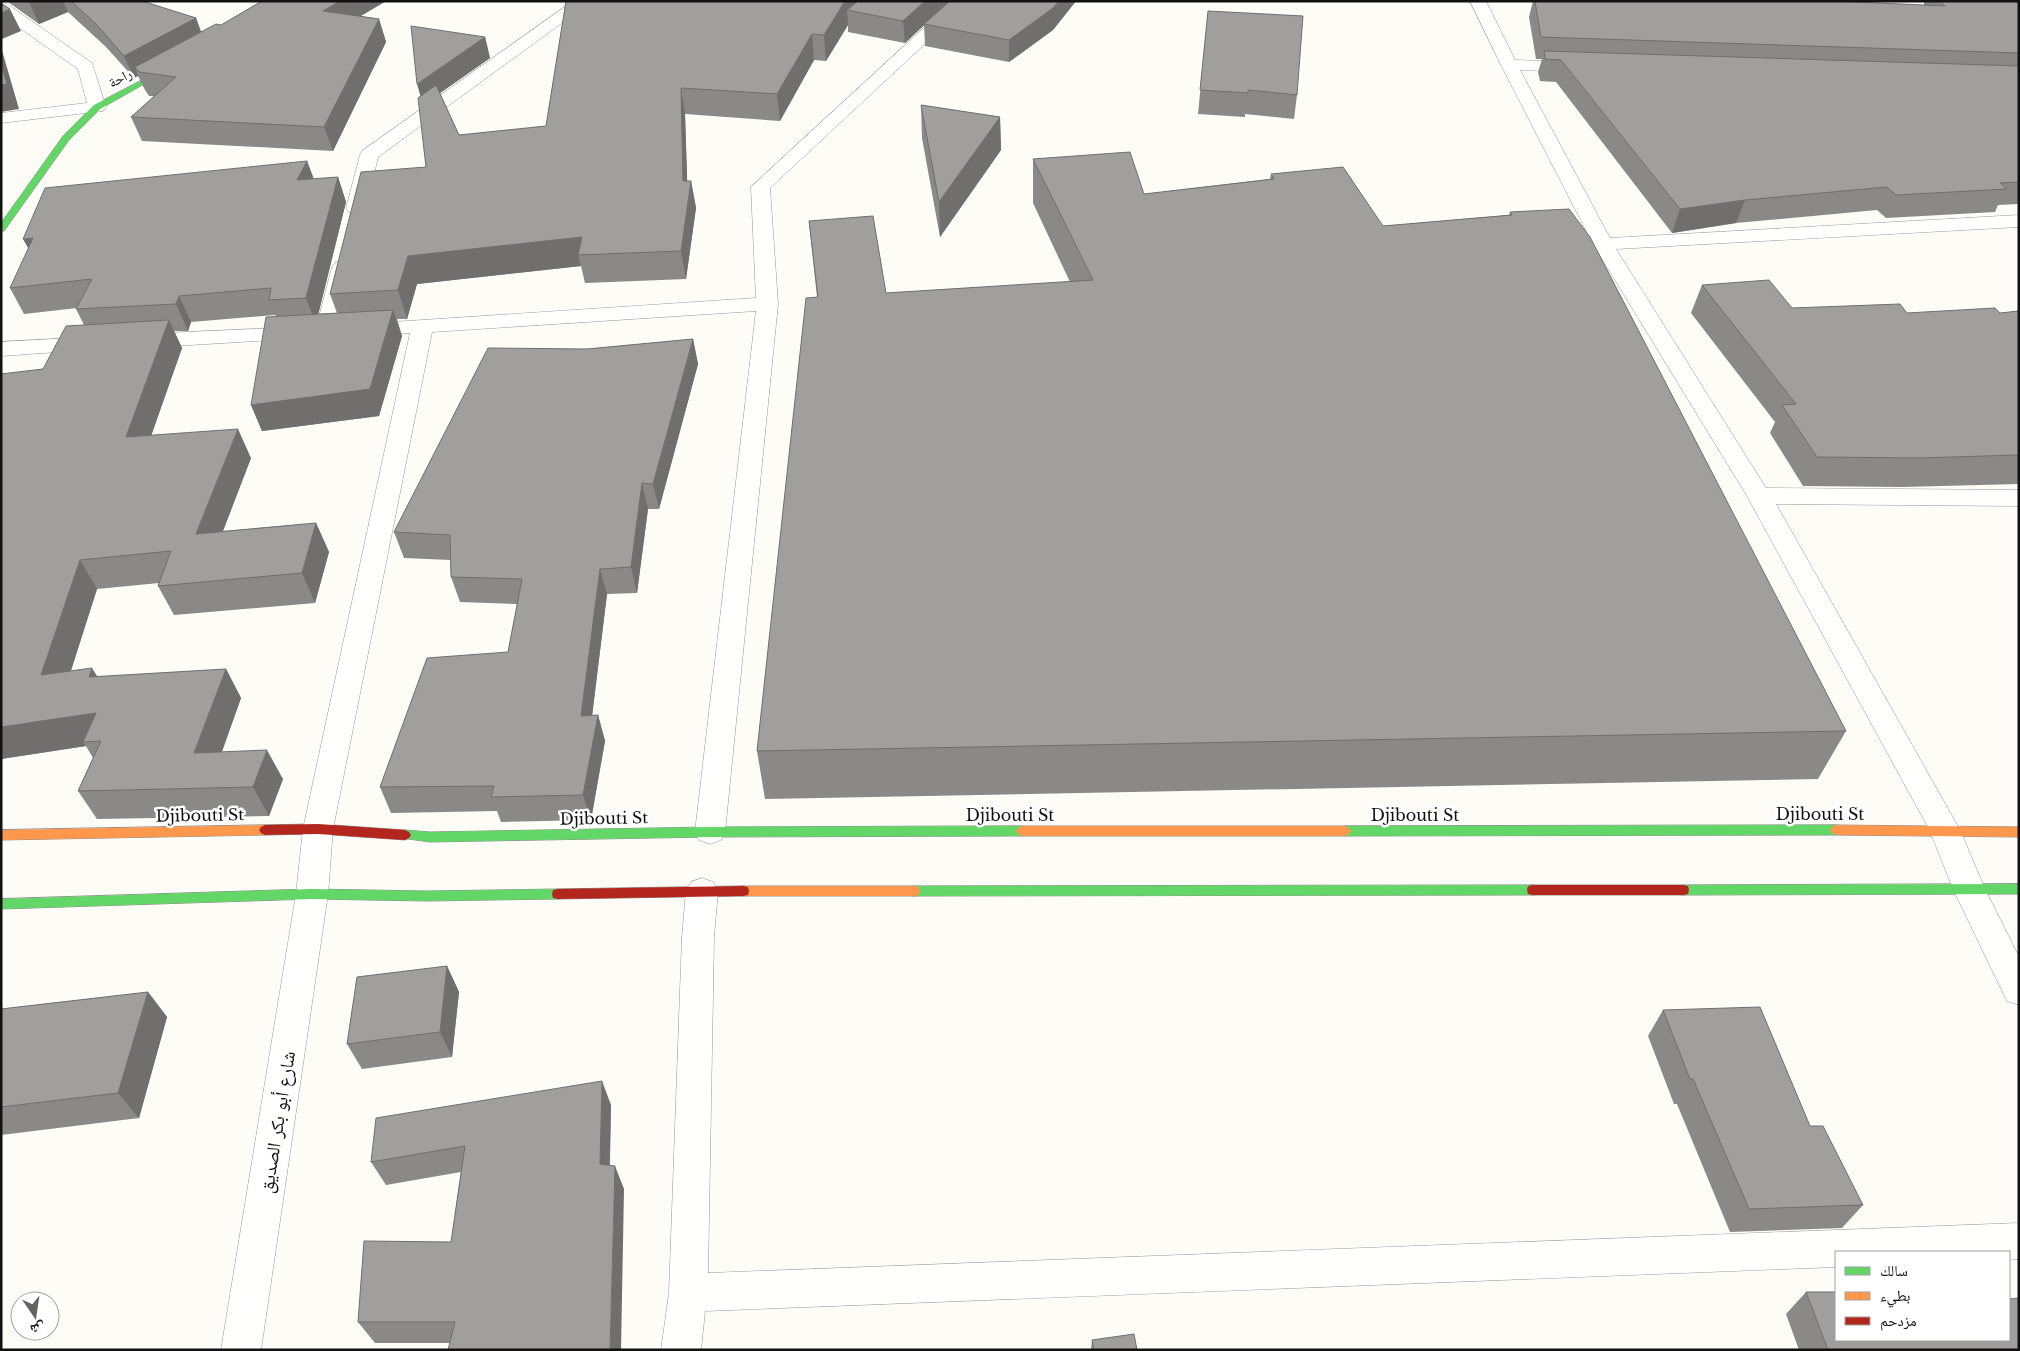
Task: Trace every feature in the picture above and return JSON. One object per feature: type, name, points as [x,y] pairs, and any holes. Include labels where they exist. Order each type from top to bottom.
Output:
[{"type":"street","points":[[353,220],[369,155],[584,1]]},
{"type":"street","points":[[710,832],[767,304],[760,187],[963,1]]},
{"type":"street","points":[[1478,1],[1509,65],[1603,244],[1759,496],[1945,830],[1969,889],[2019,991]]},
{"type":"street","points":[[1,8],[86,67],[98,107],[1,118]]},
{"type":"street","name":"راحة","points":[[1,229],[66,138],[98,107],[183,61]]},
{"type":"street","points":[[1509,65],[1597,68]]},
{"type":"street","points":[[1603,244],[2019,221]]},
{"type":"street","points":[[326,332],[346,248]]},
{"type":"street","points":[[1,349],[422,327],[767,304]]},
{"type":"street","name":"شارع أبو بكر الصديق","points":[[242,1350],[312,894],[318,828],[422,327]]},
{"type":"street","points":[[1759,496],[2019,498]]},
{"type":"street","name":"Djibouti St","points":[[1,834],[318,828],[430,838],[710,832],[1945,830],[2019,832]]},
{"type":"street","points":[[1,904],[312,894],[426,896],[702,891],[2019,889]]},
{"type":"street","points":[[681,1350],[688,1293],[698,937],[702,891]]},
{"type":"street","points":[[688,1293],[2019,1241]]},
{"type":"building","points":[[71,1],[142,1],[196,18],[124,56],[97,25]]},
{"type":"building","points":[[262,1],[340,1],[323,11],[379,19],[324,127],[131,117],[176,77],[139,72],[135,67],[216,24],[221,25]]},
{"type":"building","points":[[566,1],[845,1],[824,35],[812,34],[777,94],[681,88],[683,181],[691,181],[681,251],[578,255],[582,237],[408,256],[398,290],[330,294],[361,172],[426,167],[418,98],[436,85],[459,135],[546,126]]},
{"type":"building","points":[[858,1],[925,1],[903,21],[847,10]]},
{"type":"building","points":[[950,1],[1059,1],[1053,8],[1009,40],[924,24]]},
{"type":"building","points":[[1535,1],[1835,1],[1945,6],[1940,1],[2016,1],[2019,5],[2019,53],[1541,37]]},
{"type":"building","points":[[1,3],[10,9],[1,13]]},
{"type":"building","points":[[1208,11],[1303,16],[1297,95],[1248,90],[1248,93],[1200,90]]},
{"type":"building","points":[[411,26],[485,37],[417,84]]},
{"type":"building","points":[[1544,51],[2019,66],[2019,182],[2000,183],[2007,189],[1896,195],[1887,187],[1745,200],[1680,209],[1561,60],[1545,59]]},
{"type":"building","points":[[1,64],[7,84],[1,85]]},
{"type":"building","points":[[921,105],[1000,117],[939,202]]},
{"type":"building","points":[[1130,152],[1144,194],[1274,179],[1271,174],[1343,167],[1383,226],[1512,215],[1510,212],[1569,209],[1590,237],[1846,731],[757,751],[806,298],[818,297],[809,221],[873,216],[886,293],[1093,280],[1033,159]]},
{"type":"building","points":[[307,161],[297,180],[338,177],[306,298],[269,300],[271,288],[179,296],[176,304],[76,309],[92,279],[10,288],[33,238],[23,239],[45,188]]},
{"type":"building","points":[[1769,280],[1792,308],[1900,304],[1907,313],[1995,308],[2000,313],[2019,311],[2019,455],[1918,458],[1817,457],[1782,405],[1796,404],[1702,285]]},
{"type":"building","points":[[393,310],[370,389],[251,405],[266,317]]},
{"type":"building","points":[[169,320],[126,437],[238,429],[196,534],[316,523],[302,573],[158,586],[171,551],[80,560],[41,675],[92,668],[89,677],[226,669],[194,753],[267,750],[253,787],[78,791],[101,741],[83,742],[96,713],[1,727],[1,374],[43,369],[66,326]]},
{"type":"building","points":[[693,339],[653,484],[642,483],[631,567],[600,569],[581,716],[598,715],[583,795],[491,797],[494,786],[380,787],[427,658],[508,652],[522,579],[451,577],[450,535],[394,532],[488,348],[587,349]]},
{"type":"building","points":[[447,966],[440,1032],[347,1044],[357,977]]},
{"type":"building","points":[[148,992],[118,1093],[1,1107],[1,1009]]},
{"type":"building","points":[[1760,1007],[1810,1126],[1823,1126],[1863,1205],[1749,1209],[1693,1079],[1690,1079],[1663,1010]]},
{"type":"building","points":[[602,1081],[600,1164],[615,1166],[610,1350],[448,1350],[455,1322],[358,1322],[364,1241],[451,1242],[465,1146],[371,1162],[376,1118]]},
{"type":"building","points":[[1806,1292],[1835,1292],[1835,1341],[2010,1341],[2010,1299],[2019,1298],[2019,1350],[1828,1350]]},
{"type":"building","points":[[1134,1334],[1137,1350],[1094,1350],[1092,1340]]},
{"type":"traffic: fast","points":[[1,229],[66,138],[97,107],[173,66]]},
{"type":"traffic: fast","points":[[1345,831],[1836,830]]},
{"type":"traffic: fast","points":[[405,835],[430,837],[710,832],[1022,831]]},
{"type":"traffic: fast","points":[[1683,890],[2019,889]]},
{"type":"traffic: fast","points":[[914,891],[1533,890]]},
{"type":"traffic: fast","points":[[1,904],[312,894],[426,896],[558,894]]},
{"type":"traffic: slow","points":[[1,835],[265,830]]},
{"type":"traffic: slow","points":[[1836,830],[2019,832]]},
{"type":"traffic: slow","points":[[1022,831],[1345,831]]},
{"type":"traffic: slow","points":[[743,891],[914,891]]},
{"type":"traffic: jam","points":[[265,830],[318,829],[405,835]]},
{"type":"traffic: jam","points":[[1533,890],[1683,890]]},
{"type":"traffic: jam","points":[[558,894],[743,891]]}]
